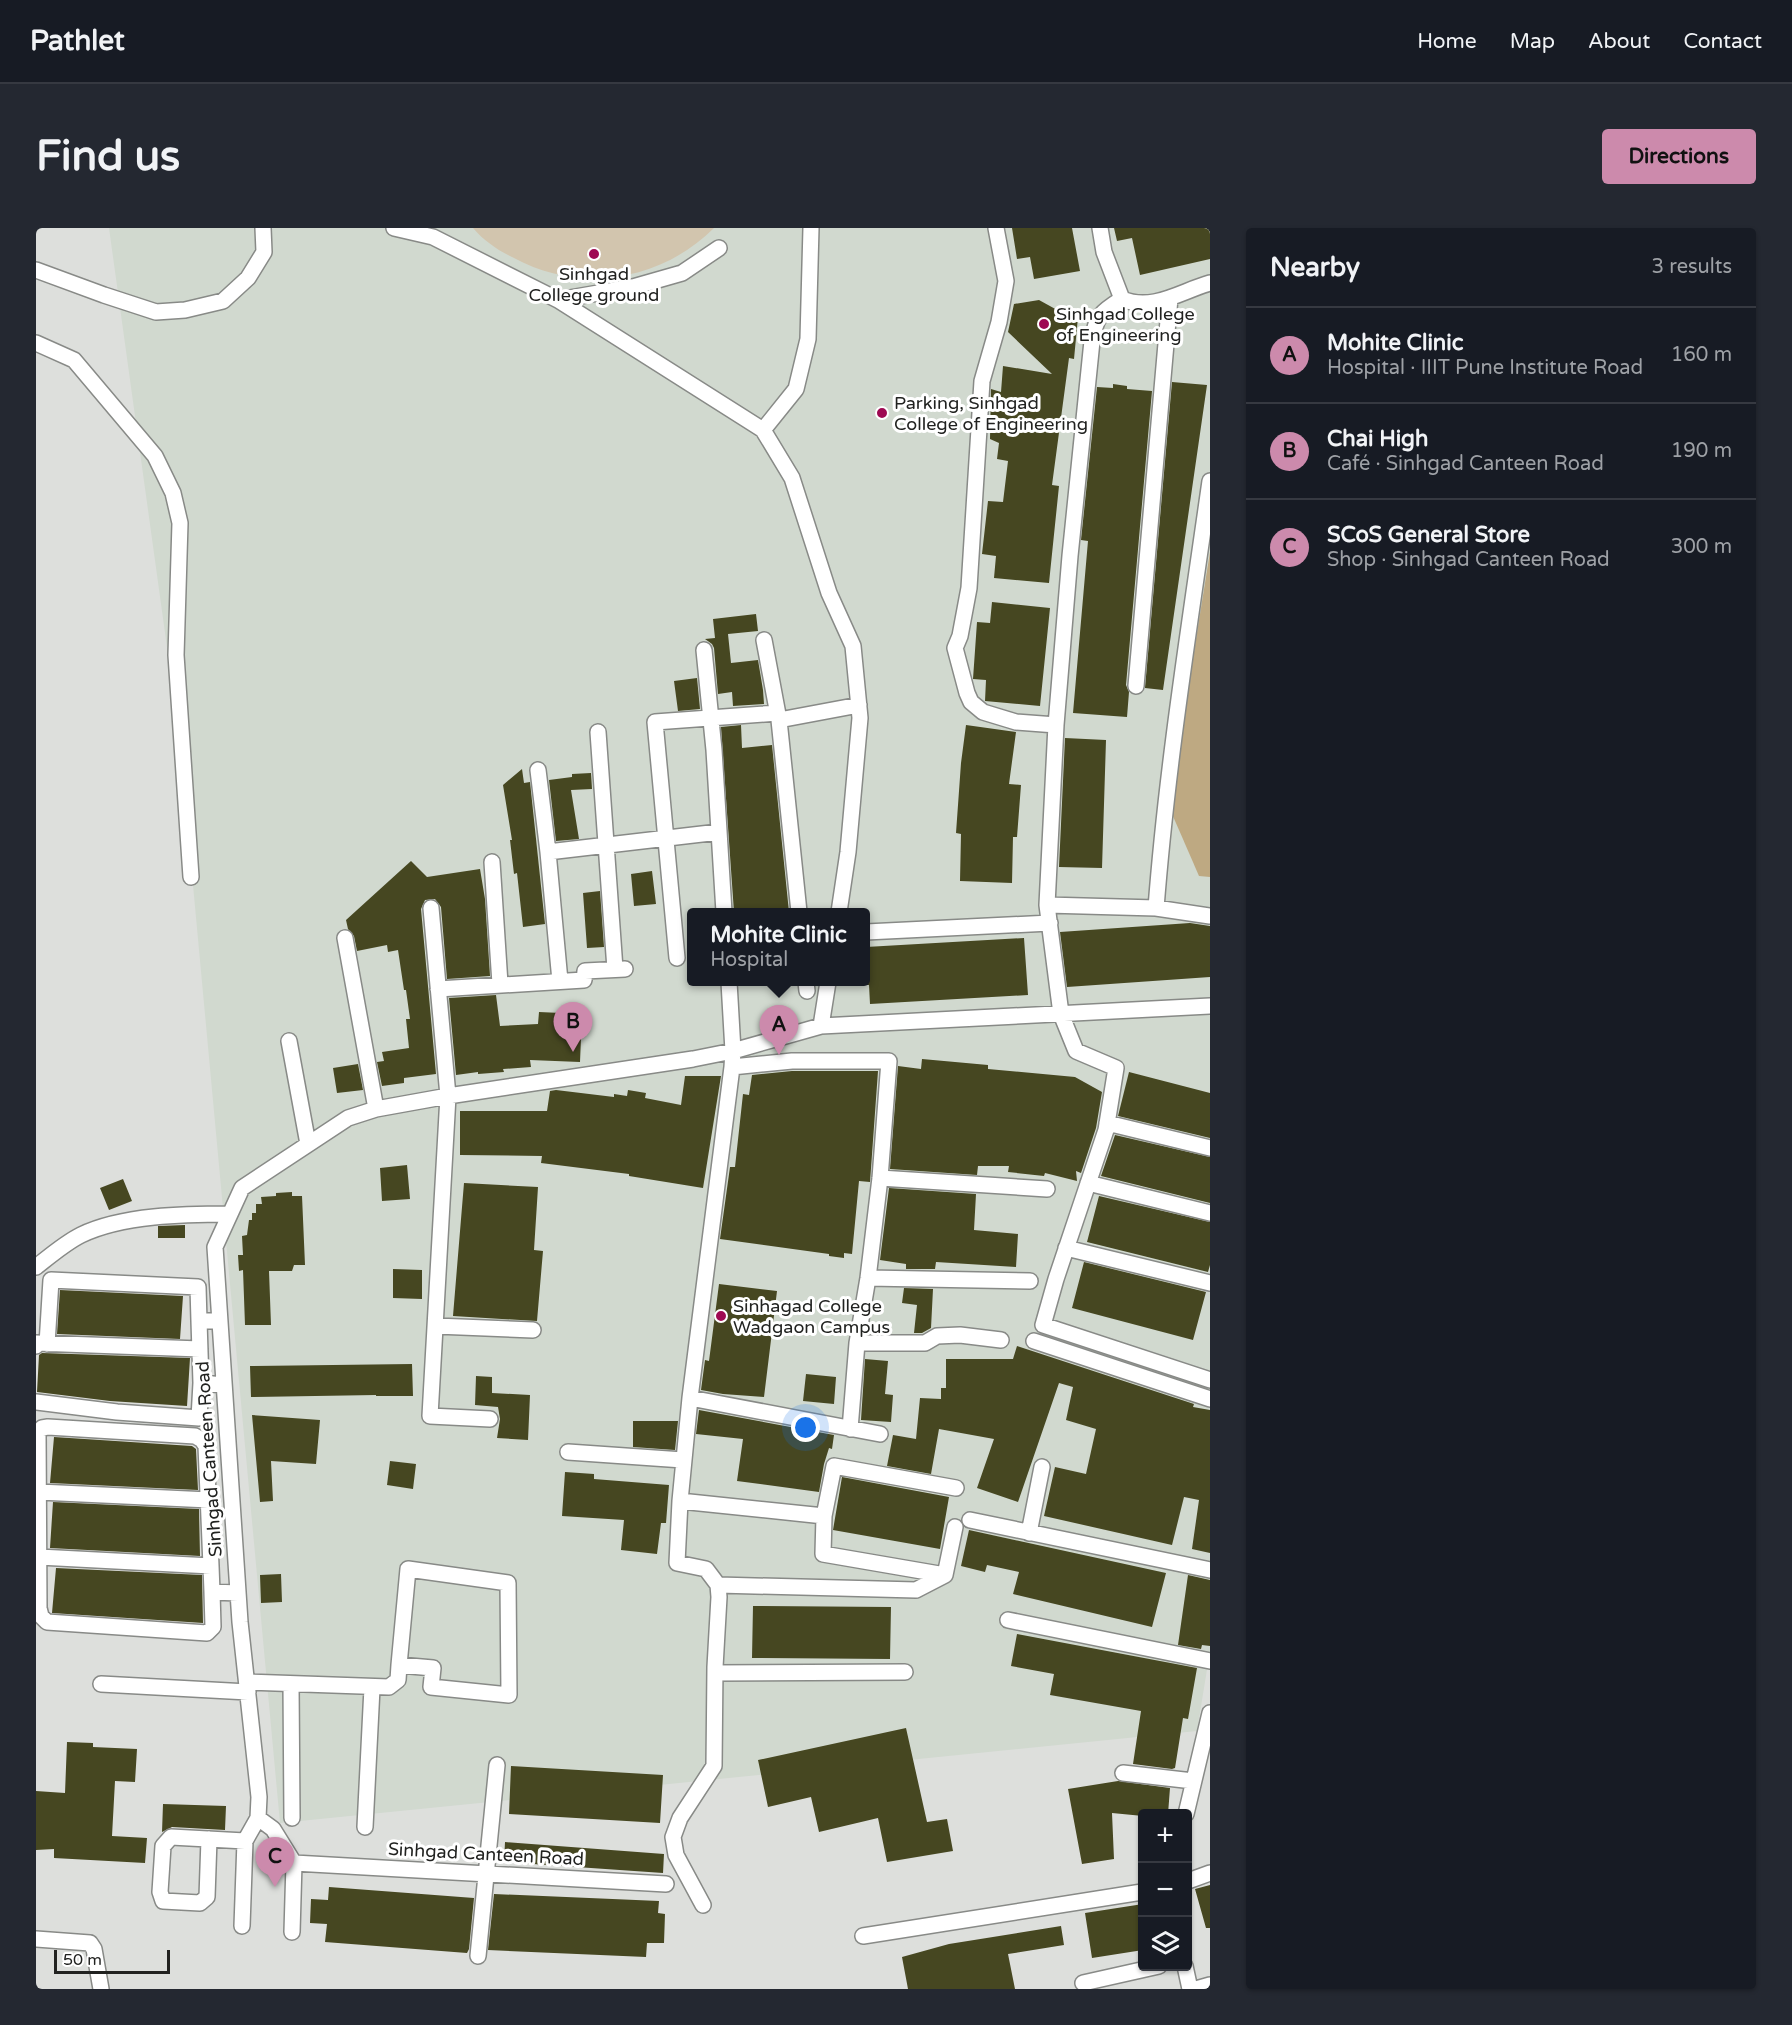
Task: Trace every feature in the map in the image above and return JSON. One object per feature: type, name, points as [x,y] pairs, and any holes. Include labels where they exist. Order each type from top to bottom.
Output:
[{"type":"street","points":[[36,270],[104,296],[156,312],[185,310],[223,300],[248,278],[264,252],[262,228]]},
{"type":"street","points":[[394,228],[433,237],[558,300],[763,430],[792,478],[829,593],[853,646],[860,718],[848,852],[840,908]]},
{"type":"street","points":[[763,430],[796,389],[804,359],[808,339],[811,228]]},
{"type":"street","points":[[996,228],[1006,281],[999,322],[982,381],[969,588],[956,648],[967,693],[971,702],[983,712],[1016,722],[1056,725]]},
{"type":"street","points":[[1100,228],[1104,252],[1122,299]]},
{"type":"street","points":[[558,300],[633,287],[682,273],[719,248]]},
{"type":"street","points":[[1210,283],[1170,298],[1142,304],[1122,299],[1100,314],[1094,324],[1056,725],[1047,905],[1061,1014],[1077,1051],[1116,1068],[1107,1123],[1043,1325],[1210,1380]]},
{"type":"street","points":[[1136,686],[1170,298]]},
{"type":"street","points":[[36,343],[74,360],[155,456],[173,493],[180,523],[176,654],[190,877]]},
{"type":"street","points":[[1156,908],[1174,732],[1210,481]]},
{"type":"street","points":[[764,640],[778,716],[799,908]]},
{"type":"street","points":[[704,650],[724,908]]},
{"type":"street","points":[[678,958],[655,722],[710,717],[778,716],[859,705]]},
{"type":"street","points":[[438,989],[584,980],[585,971],[620,969],[606,845],[598,732]]},
{"type":"street","points":[[538,770],[560,981]]},
{"type":"street","points":[[548,852],[719,831]]},
{"type":"street","points":[[492,862],[500,984]]},
{"type":"street","points":[[1047,905],[1156,908],[1210,916]]},
{"type":"street","points":[[431,908],[448,1096],[430,1416],[490,1419]]},
{"type":"street","points":[[870,932],[1050,923]]},
{"type":"street","points":[[345,938],[376,1109]]},
{"type":"street","points":[[703,1905],[676,1855],[673,1837],[680,1818],[714,1766],[719,1597],[718,1585],[706,1569],[677,1563],[682,1460],[732,1059],[729,986]]},
{"type":"street","points":[[821,1026],[827,986]]},
{"type":"street","points":[[732,1059],[821,1026],[1210,1006]]},
{"type":"street","points":[[289,1041],[309,1144]]},
{"type":"street","name":"Sinhgad Canteen Road","points":[[258,1818],[259,1797],[238,1593],[215,1247],[242,1188],[348,1118],[376,1109],[693,1059],[732,1059]]},
{"type":"street","points":[[732,1059],[889,1061],[880,1178],[868,1278],[857,1343],[850,1429]]},
{"type":"street","points":[[1107,1123],[1210,1148]]},
{"type":"street","points":[[880,1178],[1047,1189]]},
{"type":"street","points":[[1088,1183],[1210,1213]]},
{"type":"street","points":[[36,1267],[78,1236],[97,1228],[183,1214],[230,1214]]},
{"type":"street","points":[[1066,1248],[1210,1282]]},
{"type":"street","points":[[868,1278],[1030,1281]]},
{"type":"street","points":[[36,1402],[117,1412],[199,1418],[201,1383],[200,1349],[198,1287],[51,1280],[42,1345],[200,1349]]},
{"type":"street","points":[[199,1320],[220,1321]]},
{"type":"street","points":[[436,1326],[533,1330]]},
{"type":"street","points":[[857,1343],[925,1343],[937,1336],[960,1335],[1001,1341]]},
{"type":"street","points":[[1034,1341],[1210,1399]]},
{"type":"street","points":[[201,1383],[224,1385]]},
{"type":"street","points":[[690,1398],[880,1434]]},
{"type":"street","points":[[42,1428],[195,1436],[206,1446],[208,1500],[213,1627],[207,1633],[47,1622],[41,1616],[39,1608],[38,1432],[42,1428]]},
{"type":"street","points":[[568,1452],[682,1460]]},
{"type":"street","points":[[945,1575],[823,1554],[822,1515],[834,1466],[956,1488]]},
{"type":"street","points":[[1029,1533],[1042,1467]]},
{"type":"street","points":[[39,1492],[208,1500]]},
{"type":"street","points":[[680,1501],[822,1515]]},
{"type":"street","points":[[970,1520],[1210,1570]]},
{"type":"street","points":[[945,1575],[955,1527]]},
{"type":"street","points":[[39,1557],[211,1566]]},
{"type":"street","points":[[102,1684],[247,1687],[291,1684],[389,1687],[398,1680],[399,1665],[408,1569],[508,1583],[509,1695],[431,1687],[433,1668],[399,1665]]},
{"type":"street","points":[[718,1585],[916,1590],[945,1575]]},
{"type":"street","points":[[212,1592],[238,1593]]},
{"type":"street","points":[[1008,1620],[1210,1661]]},
{"type":"street","points":[[715,1673],[905,1672]]},
{"type":"street","points":[[291,1684],[292,1818]]},
{"type":"street","points":[[365,1827],[372,1688]]},
{"type":"street","points":[[1187,1809],[1210,1713]]},
{"type":"street","points":[[477,1956],[497,1765]]},
{"type":"street","points":[[1123,1773],[1193,1781]]},
{"type":"street","points":[[242,1926],[245,1841],[258,1818],[273,1829],[291,1859],[292,1932]]},
{"type":"street","points":[[209,1839],[207,1897],[200,1903],[163,1901],[160,1892],[165,1841],[171,1837],[209,1839],[245,1841]]},
{"type":"street","name":"Sinhgad Canteen Road","points":[[291,1859],[486,1874],[666,1884]]},
{"type":"street","points":[[1192,1880],[1210,1873]]},
{"type":"street","points":[[864,1936],[1138,1893]]},
{"type":"street","points":[[36,1939],[90,1943],[94,1949],[101,1989]]},
{"type":"street","points":[[1083,1983],[1138,1971]]},
{"type":"street","points":[[1186,1971],[1190,1989]]},
{"type":"street","points":[[1196,1989],[1210,1985]]},
{"type":"shaded area","name":"Sinhagad College Wadgaon Campus","points":[[109,228],[1210,228],[1210,1651],[1197,1731],[280,1823],[179,734]]},
{"type":"shaded area","name":"Sinhgad College ground","points":[[473,228],[714,228],[693,246],[670,260],[645,270],[619,276],[592,278],[566,276],[539,269],[497,249]]},
{"type":"shaded area","points":[[1210,552],[1210,877],[1199,876],[1169,807]]},
{"type":"building","points":[[1012,228],[1072,228],[1080,271],[1034,279],[1030,257],[1017,259]]},
{"type":"building","points":[[1114,228],[1210,228],[1210,259],[1140,275],[1132,238],[1117,241]]},
{"type":"building","points":[[1039,300],[1068,316],[1078,317],[1074,359],[1069,358],[1052,485],[1059,486],[1049,583],[994,578],[996,556],[982,554],[988,501],[1003,502],[1008,461],[997,459],[999,443],[990,439],[991,389],[1001,392],[1003,366],[1052,374],[1008,332],[1014,304]]},
{"type":"building","points":[[1172,382],[1207,385],[1163,690],[1145,688]]},
{"type":"building","points":[[1113,384],[1127,386],[1127,389],[1152,391],[1126,685],[1129,692],[1127,717],[1073,713],[1088,541],[1081,540],[1097,387],[1113,388]]},
{"type":"building","points":[[992,602],[1050,608],[1040,706],[985,701],[986,680],[973,679],[977,622],[990,623]]},
{"type":"building","points":[[756,614],[758,631],[728,634],[731,663],[758,660],[764,704],[733,706],[732,692],[718,694],[714,648],[705,639],[715,638],[713,619]]},
{"type":"building","points":[[697,678],[700,709],[678,711],[674,681]]},
{"type":"building","points":[[741,725],[742,748],[772,745],[789,908],[734,908],[721,727]]},
{"type":"building","points":[[966,725],[1016,732],[1009,784],[1021,785],[1017,837],[1013,837],[1012,883],[960,881],[961,834],[956,833]]},
{"type":"building","points":[[1065,738],[1106,740],[1102,868],[1059,867]]},
{"type":"building","points":[[522,769],[524,783],[530,782],[545,924],[523,927],[503,785]]},
{"type":"building","points":[[591,773],[592,789],[571,790],[579,839],[556,841],[549,780],[572,777],[572,774]]},
{"type":"building","points":[[411,861],[427,877],[480,869],[485,899],[490,976],[447,979],[441,907],[435,899],[425,900],[421,909],[436,1074],[404,1078],[404,1083],[382,1086],[377,1062],[384,1061],[382,1052],[409,1048],[406,1019],[410,1019],[398,950],[388,952],[387,945],[357,951],[354,936],[348,929],[346,920]]},
{"type":"building","points":[[652,871],[656,904],[634,906],[631,874]]},
{"type":"building","points":[[600,891],[604,947],[587,948],[583,893]]},
{"type":"building","points":[[1190,923],[1210,926],[1210,977],[1067,987],[1060,932]]},
{"type":"building","points":[[1024,938],[1028,995],[870,1004],[870,947]]},
{"type":"building","points":[[496,995],[500,1026],[538,1024],[539,1012],[561,1013],[560,1036],[581,1038],[580,1062],[530,1060],[531,1067],[503,1069],[504,1072],[456,1075],[449,998]]},
{"type":"building","points":[[922,1059],[988,1065],[988,1069],[1075,1077],[1102,1092],[1096,1128],[1081,1173],[1076,1171],[1077,1181],[1045,1173],[1044,1176],[1008,1172],[1009,1166],[978,1166],[977,1175],[890,1169],[898,1066],[921,1069]]},
{"type":"building","points":[[358,1064],[363,1090],[337,1093],[333,1068]]},
{"type":"building","points":[[792,1071],[878,1071],[870,1182],[859,1181],[852,1254],[844,1253],[844,1258],[720,1239],[730,1167],[735,1167],[743,1094],[749,1095],[752,1075]]},
{"type":"building","points":[[1129,1072],[1210,1093],[1210,1138],[1118,1116]]},
{"type":"building","points":[[685,1076],[721,1076],[703,1188],[629,1176],[629,1174],[541,1163],[542,1156],[460,1155],[460,1111],[547,1111],[550,1091],[556,1090],[614,1097],[614,1094],[627,1096],[628,1090],[646,1093],[645,1098],[681,1105]]},
{"type":"building","points":[[1115,1135],[1210,1157],[1210,1203],[1101,1176]]},
{"type":"building","points":[[407,1165],[410,1199],[382,1201],[380,1168]]},
{"type":"building","points":[[123,1179],[132,1201],[109,1210],[100,1188]]},
{"type":"building","points":[[464,1183],[538,1187],[534,1250],[543,1251],[537,1321],[453,1316]]},
{"type":"building","points":[[889,1188],[976,1194],[974,1230],[1018,1234],[1016,1267],[936,1262],[935,1269],[906,1269],[906,1264],[880,1260]]},
{"type":"building","points":[[292,1192],[292,1196],[302,1196],[305,1265],[294,1265],[292,1271],[269,1271],[271,1325],[245,1325],[243,1270],[239,1271],[238,1255],[243,1255],[242,1236],[247,1235],[249,1220],[252,1220],[252,1213],[256,1213],[256,1204],[262,1204],[261,1197]]},
{"type":"building","points":[[1099,1196],[1210,1222],[1208,1272],[1087,1242]]},
{"type":"building","points":[[185,1225],[185,1238],[158,1238],[158,1226]]},
{"type":"building","points":[[1084,1262],[1206,1292],[1193,1340],[1072,1308]]},
{"type":"building","points":[[393,1269],[422,1270],[422,1299],[393,1298]]},
{"type":"building","points":[[719,1284],[777,1291],[764,1397],[701,1390],[705,1360],[709,1361]]},
{"type":"building","points":[[904,1288],[933,1289],[931,1328],[922,1333],[914,1333],[917,1305],[902,1303]]},
{"type":"building","points":[[60,1290],[183,1296],[180,1339],[57,1334]]},
{"type":"building","points":[[1017,1346],[1194,1404],[1193,1407],[1210,1410],[1210,1553],[1192,1549],[1199,1500],[1184,1497],[1172,1545],[1044,1516],[1055,1467],[1086,1474],[1096,1429],[1066,1420],[1073,1387],[1059,1383],[1018,1502],[977,1488],[994,1439],[939,1429],[931,1474],[887,1466],[893,1435],[916,1439],[920,1398],[941,1399],[941,1388],[946,1388],[946,1359],[1013,1359]]},
{"type":"building","points":[[42,1353],[190,1358],[187,1406],[110,1401],[37,1392],[39,1355]]},
{"type":"building","points":[[865,1359],[888,1361],[885,1394],[893,1395],[891,1422],[861,1420]]},
{"type":"building","points":[[412,1364],[413,1396],[251,1397],[250,1366]]},
{"type":"building","points":[[806,1374],[836,1377],[834,1404],[803,1401]]},
{"type":"building","points":[[476,1376],[492,1377],[492,1393],[530,1395],[528,1440],[497,1438],[500,1419],[498,1407],[475,1405]]},
{"type":"building","points":[[699,1410],[834,1435],[832,1449],[829,1448],[824,1464],[819,1492],[737,1481],[743,1439],[696,1434]]},
{"type":"building","points":[[252,1415],[320,1420],[316,1464],[271,1461],[273,1501],[260,1502]]},
{"type":"building","points":[[633,1421],[678,1421],[675,1450],[633,1447]]},
{"type":"building","points":[[54,1437],[192,1446],[196,1449],[198,1490],[50,1483]]},
{"type":"building","points":[[390,1461],[416,1464],[413,1489],[387,1485]]},
{"type":"building","points":[[565,1472],[594,1474],[594,1479],[669,1485],[666,1523],[661,1523],[657,1554],[621,1550],[624,1520],[562,1516]]},
{"type":"building","points":[[842,1477],[949,1497],[940,1549],[833,1530]]},
{"type":"building","points":[[53,1502],[199,1509],[200,1556],[50,1548]]},
{"type":"building","points":[[969,1530],[1166,1573],[1152,1627],[1013,1594],[1019,1572],[987,1565],[985,1572],[961,1566]]},
{"type":"building","points":[[56,1568],[202,1575],[203,1623],[52,1613]]},
{"type":"building","points":[[281,1574],[282,1602],[261,1603],[260,1575]]},
{"type":"building","points":[[1188,1575],[1210,1580],[1210,1646],[1202,1645],[1201,1649],[1178,1645]]},
{"type":"building","points":[[753,1606],[891,1607],[890,1659],[752,1658]]},
{"type":"building","points":[[1017,1634],[1197,1668],[1188,1719],[1183,1718],[1175,1768],[1133,1764],[1141,1711],[1050,1695],[1054,1674],[1011,1666]]},
{"type":"building","points":[[906,1728],[927,1822],[947,1819],[953,1851],[887,1862],[878,1818],[819,1832],[811,1797],[768,1807],[758,1760]]},
{"type":"building","points":[[67,1742],[93,1743],[93,1747],[137,1749],[135,1782],[115,1781],[112,1836],[147,1838],[145,1863],[54,1858],[54,1849],[36,1850],[36,1791],[65,1793]]},
{"type":"building","points":[[511,1766],[663,1775],[660,1823],[509,1814]]},
{"type":"building","points":[[1118,1781],[1170,1788],[1168,1809],[1138,1809],[1138,1816],[1112,1813],[1114,1859],[1082,1864],[1068,1789]]},
{"type":"building","points":[[163,1804],[226,1806],[225,1830],[172,1827],[162,1832]]},
{"type":"building","points":[[505,1842],[664,1854],[663,1873],[504,1862]]},
{"type":"building","points":[[1210,1885],[1210,1928],[1206,1928],[1195,1889]]},
{"type":"building","points":[[329,1887],[474,1898],[469,1949],[467,1953],[325,1942],[327,1924],[310,1923],[311,1899],[328,1900]]},
{"type":"building","points":[[494,1894],[659,1901],[658,1913],[665,1914],[664,1943],[647,1943],[646,1957],[488,1950]]},
{"type":"building","points":[[1138,1905],[1138,1951],[1092,1958],[1085,1913]]},
{"type":"building","points":[[1061,1926],[1064,1945],[1008,1954],[1015,1989],[908,1989],[902,1957],[949,1944]]},
{"type":"place","name":"Sinhgad College ground","points":[[594,254]]},
{"type":"place","name":"Sinhgad College of Engineering","points":[[1044,324]]},
{"type":"place","name":"Parking, Sinhgad College of Engineering","points":[[882,413]]},
{"type":"place","name":"Chai High","points":[[573,1052]]},
{"type":"place","name":"Mohite Clinic","points":[[779,1055]]},
{"type":"place","name":"Sinhagad College Wadgaon Campus","points":[[721,1316]]},
{"type":"place","name":"SCoS General Store","points":[[275,1887]]}]
